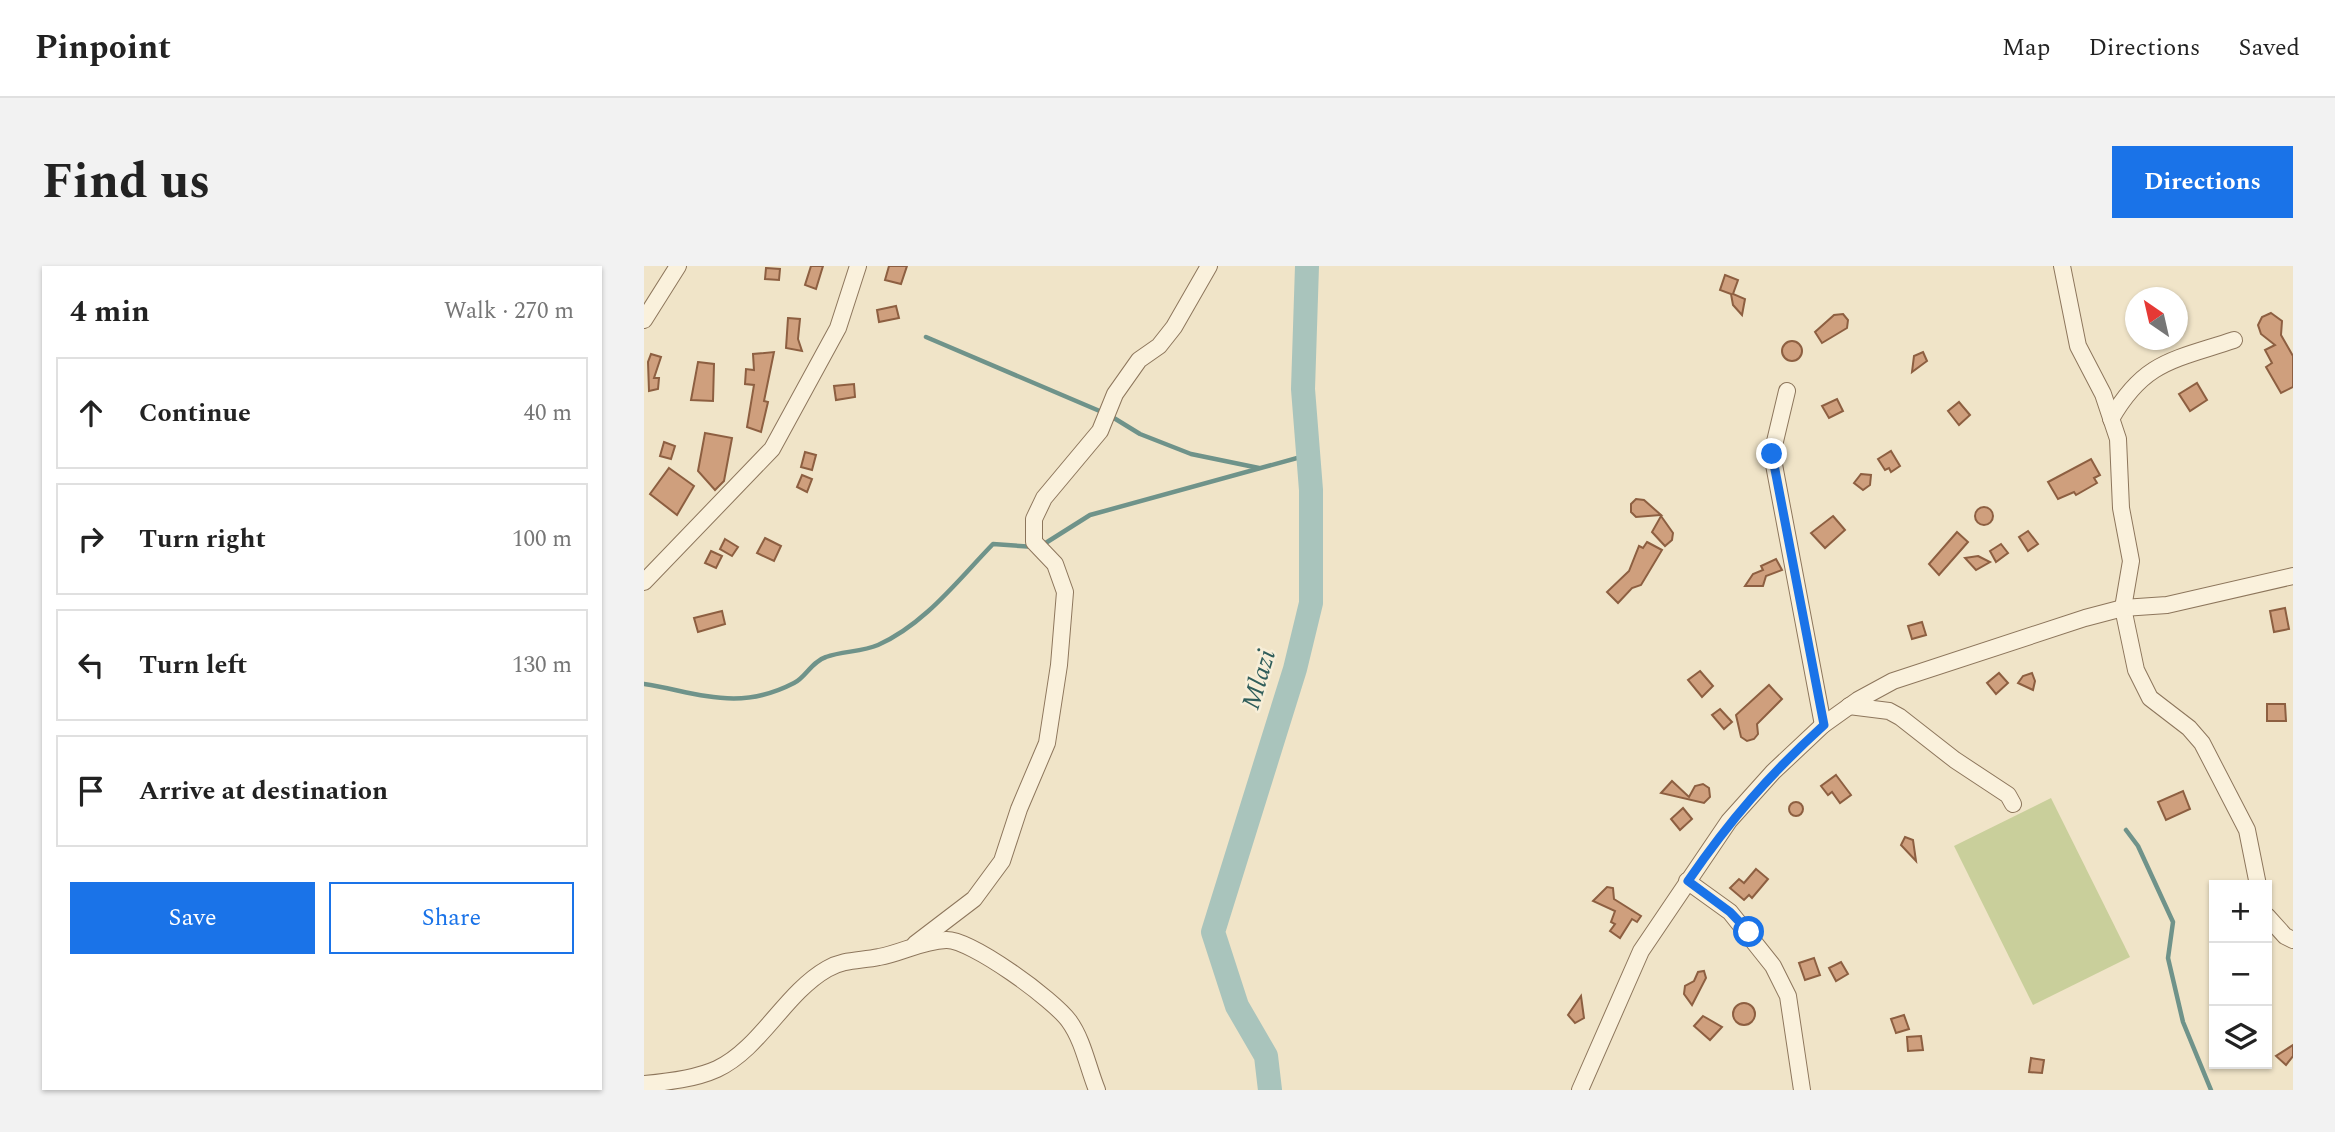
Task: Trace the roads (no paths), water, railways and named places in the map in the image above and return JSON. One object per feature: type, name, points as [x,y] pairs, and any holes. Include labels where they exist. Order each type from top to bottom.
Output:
[{"type":"street","points":[[644,320],[678,266]]},
{"type":"street","points":[[644,582],[772,449],[838,328],[858,266]]},
{"type":"street","points":[[915,944],[974,899],[1002,861],[1019,809],[1047,743],[1059,665],[1065,592],[1055,564],[1034,542],[1034,519],[1044,498],[1100,431],[1115,394],[1139,360],[1159,346],[1174,327],[1209,266]]},
{"type":"street","points":[[2062,266],[2078,346],[2103,394],[2118,439],[2120,508],[2131,551],[2130,575],[2123,608],[2140,683],[2158,707],[2189,727],[2202,743],[2247,830],[2257,880]]},
{"type":"street","points":[[2111,419],[2126,393],[2147,372],[2234,340]]},
{"type":"street","points":[[1787,391],[1772,454],[1824,725]]},
{"type":"street","points":[[1580,1090],[1637,960],[1729,821],[1773,772],[1849,706],[1876,688],[1902,677],[2123,608],[2167,606],[2293,576]]},
{"type":"street","points":[[1849,706],[1889,711],[1900,717],[1955,760],[2008,796],[2013,804]]},
{"type":"street","points":[[1688,881],[1730,912],[1773,966],[1788,996],[1802,1090]]},
{"type":"street","points":[[2272,922],[2285,936],[2293,940]]},
{"type":"street","points":[[644,1084],[672,1081],[717,1069],[736,1056],[805,985],[828,969],[849,960],[880,957],[915,944],[944,940],[964,943],[988,956],[1070,1021],[1097,1090]]},
{"type":"waterway","name":"Mlazi","points":[[1270,1090],[1266,1056],[1237,1006],[1213,932],[1295,669],[1311,603],[1311,490],[1303,389],[1307,266]]},
{"type":"waterway","points":[[926,337],[1109,415],[1140,434],[1191,454],[1259,468]]},
{"type":"waterway","points":[[1044,544],[1090,515],[1308,455]]},
{"type":"waterway","points":[[644,684],[719,698],[755,697],[774,692],[794,683],[821,659],[878,645],[895,636],[940,600],[993,544],[1035,547]]},
{"type":"waterway","points":[[2126,830],[2138,846],[2173,922],[2168,958],[2183,1022],[2211,1090]]}]
